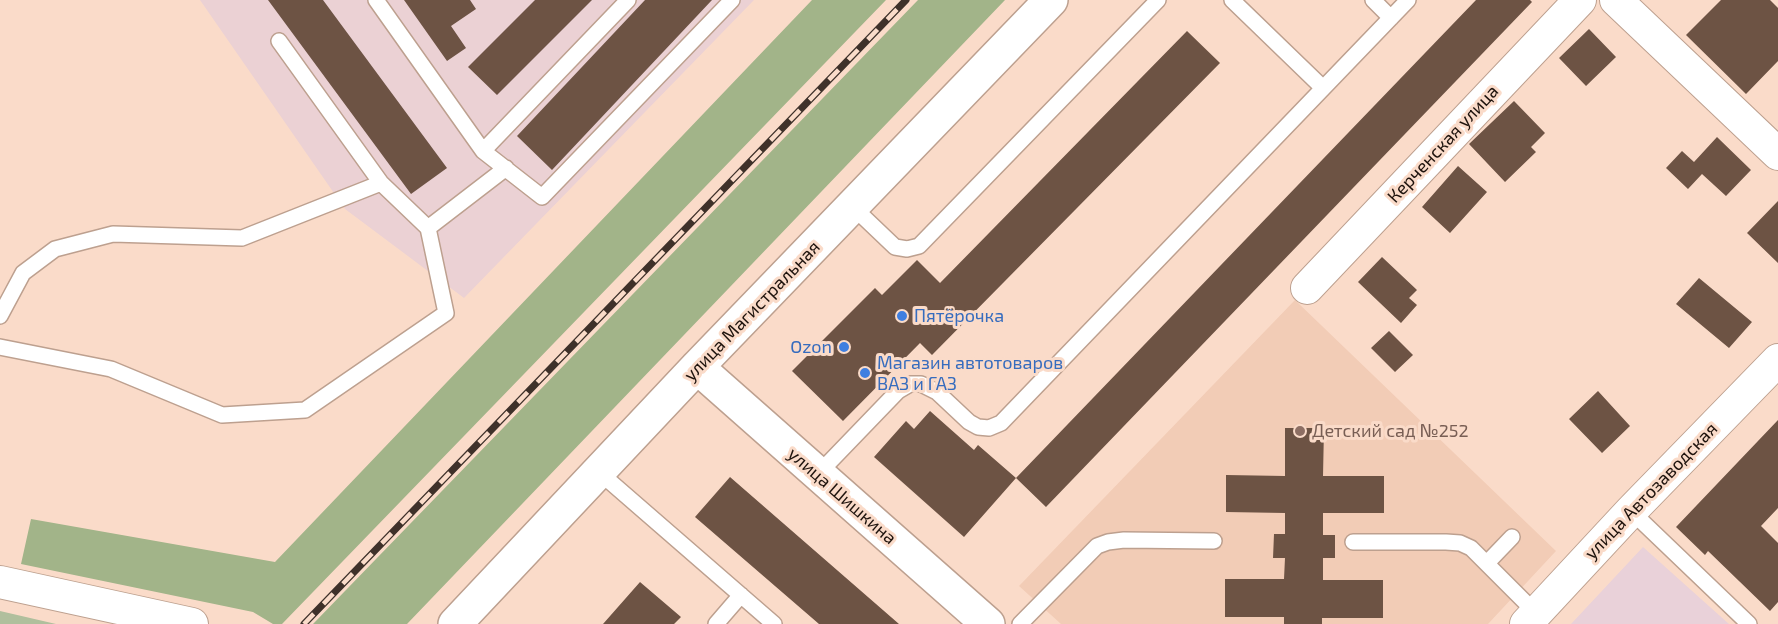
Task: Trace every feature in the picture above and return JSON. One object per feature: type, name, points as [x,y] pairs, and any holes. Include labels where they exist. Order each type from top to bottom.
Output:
[{"type":"main road","name":"улица Магистральная","points":[[455,624],[697,367],[1051,0]]},
{"type":"main road","name":"улица Шишкина","points":[[697,367],[988,624]]},
{"type":"street","name":"Керченская улица","points":[[1307,288],[1580,0]]},
{"type":"street","points":[[1616,0],[1778,154]]},
{"type":"street","name":"улица Автозаводская","points":[[1531,618],[1778,360]]},
{"type":"street","points":[[0,582],[192,624]]},
{"type":"lane","points":[[376,0],[483,151],[542,197],[732,0]]},
{"type":"lane","points":[[483,151],[628,0]]},
{"type":"lane","points":[[852,206],[895,247],[907,249],[919,246],[1158,0]]},
{"type":"lane","points":[[1232,0],[1323,88]]},
{"type":"lane","points":[[1373,0],[1391,18]]},
{"type":"lane","points":[[818,474],[898,391],[910,384],[921,384],[937,392],[978,428],[989,428],[1001,423],[1408,0]]},
{"type":"lane","points":[[0,347],[111,369],[222,415],[305,410],[446,313],[428,228],[381,183],[279,41]]},
{"type":"lane","points":[[428,228],[506,168]]},
{"type":"lane","points":[[0,316],[23,273],[55,249],[113,234],[242,238],[381,183]]},
{"type":"lane","points":[[599,472],[774,624]]},
{"type":"lane","points":[[1631,511],[1749,624]]},
{"type":"lane","points":[[1487,563],[1512,537]]},
{"type":"lane","points":[[1020,624],[1097,546],[1124,540],[1214,541]]},
{"type":"lane","points":[[1353,542],[1460,543],[1471,548],[1487,563],[1531,618]]},
{"type":"lane","points":[[716,624],[741,595]]},
{"type":"shaded area","points":[[200,0],[754,0],[464,298],[345,209]]},
{"type":"shaded area","name":"Детский сад №252","points":[[1295,300],[1556,551],[1488,624],[1061,624],[1019,586]]},
{"type":"shaded area","points":[[1643,547],[1729,624],[1571,624]]},
{"type":"green space","points":[[812,0],[886,0],[282,624],[273,624],[253,612],[21,564],[31,519],[275,562]]},
{"type":"green space","points":[[918,0],[1005,0],[407,624],[313,624]]},
{"type":"green space","points":[[0,611],[56,624],[0,624]]},
{"type":"building","points":[[268,0],[323,0],[447,168],[411,194]]},
{"type":"building","points":[[404,0],[470,0],[476,9],[451,26],[466,48],[447,61]]},
{"type":"building","points":[[535,0],[592,0],[497,95],[468,67]]},
{"type":"building","points":[[645,0],[712,0],[552,170],[517,136]]},
{"type":"building","points":[[1476,0],[1530,0],[1532,2],[1046,507],[1016,478]]},
{"type":"building","points":[[1721,0],[1770,0],[1778,8],[1778,61],[1746,94],[1686,35]]},
{"type":"building","points":[[1589,29],[1616,57],[1586,86],[1559,58]]},
{"type":"building","points":[[1187,31],[1220,63],[932,355],[920,343],[843,421],[792,371],[875,288],[882,295],[917,260],[940,283]]},
{"type":"building","points":[[1514,101],[1545,133],[1531,147],[1536,152],[1505,182],[1469,144]]},
{"type":"building","points":[[1717,137],[1751,170],[1726,196],[1702,174],[1688,189],[1666,168],[1682,151],[1694,162]]},
{"type":"building","points":[[1458,166],[1487,192],[1450,233],[1422,207]]},
{"type":"building","points":[[1778,201],[1778,263],[1747,233]]},
{"type":"building","points":[[1382,257],[1417,290],[1409,298],[1417,305],[1401,323],[1358,282]]},
{"type":"building","points":[[1699,278],[1752,322],[1729,348],[1676,304]]},
{"type":"building","points":[[1389,331],[1413,355],[1395,372],[1371,348]]},
{"type":"building","points":[[1598,391],[1630,426],[1602,453],[1569,419]]},
{"type":"building","points":[[930,411],[974,450],[978,445],[1016,478],[964,537],[874,457],[906,421],[914,429]]},
{"type":"building","points":[[1778,420],[1778,508],[1761,526],[1778,543],[1778,602],[1770,611],[1708,551],[1705,555],[1676,527]]},
{"type":"building","points":[[1285,428],[1324,428],[1323,476],[1384,476],[1384,513],[1323,513],[1323,535],[1335,535],[1335,558],[1323,558],[1323,580],[1383,580],[1383,618],[1322,618],[1322,624],[1284,624],[1284,617],[1225,617],[1225,579],[1284,579],[1285,558],[1273,558],[1274,534],[1285,534],[1285,513],[1226,512],[1226,475],[1285,476]]},
{"type":"building","points":[[730,477],[899,624],[819,624],[695,517]]},
{"type":"building","points":[[640,582],[681,617],[674,624],[603,624]]},
{"type":"railway","points":[[304,624],[906,0]]},
{"type":"place","name":"Пятёрочка","points":[[902,316]]},
{"type":"place","name":"Ozon","points":[[844,347]]},
{"type":"place","name":"Магазин автотоваров ВАЗ и ГАЗ","points":[[865,373]]},
{"type":"place","name":"Детский сад №252","points":[[1300,431]]}]
